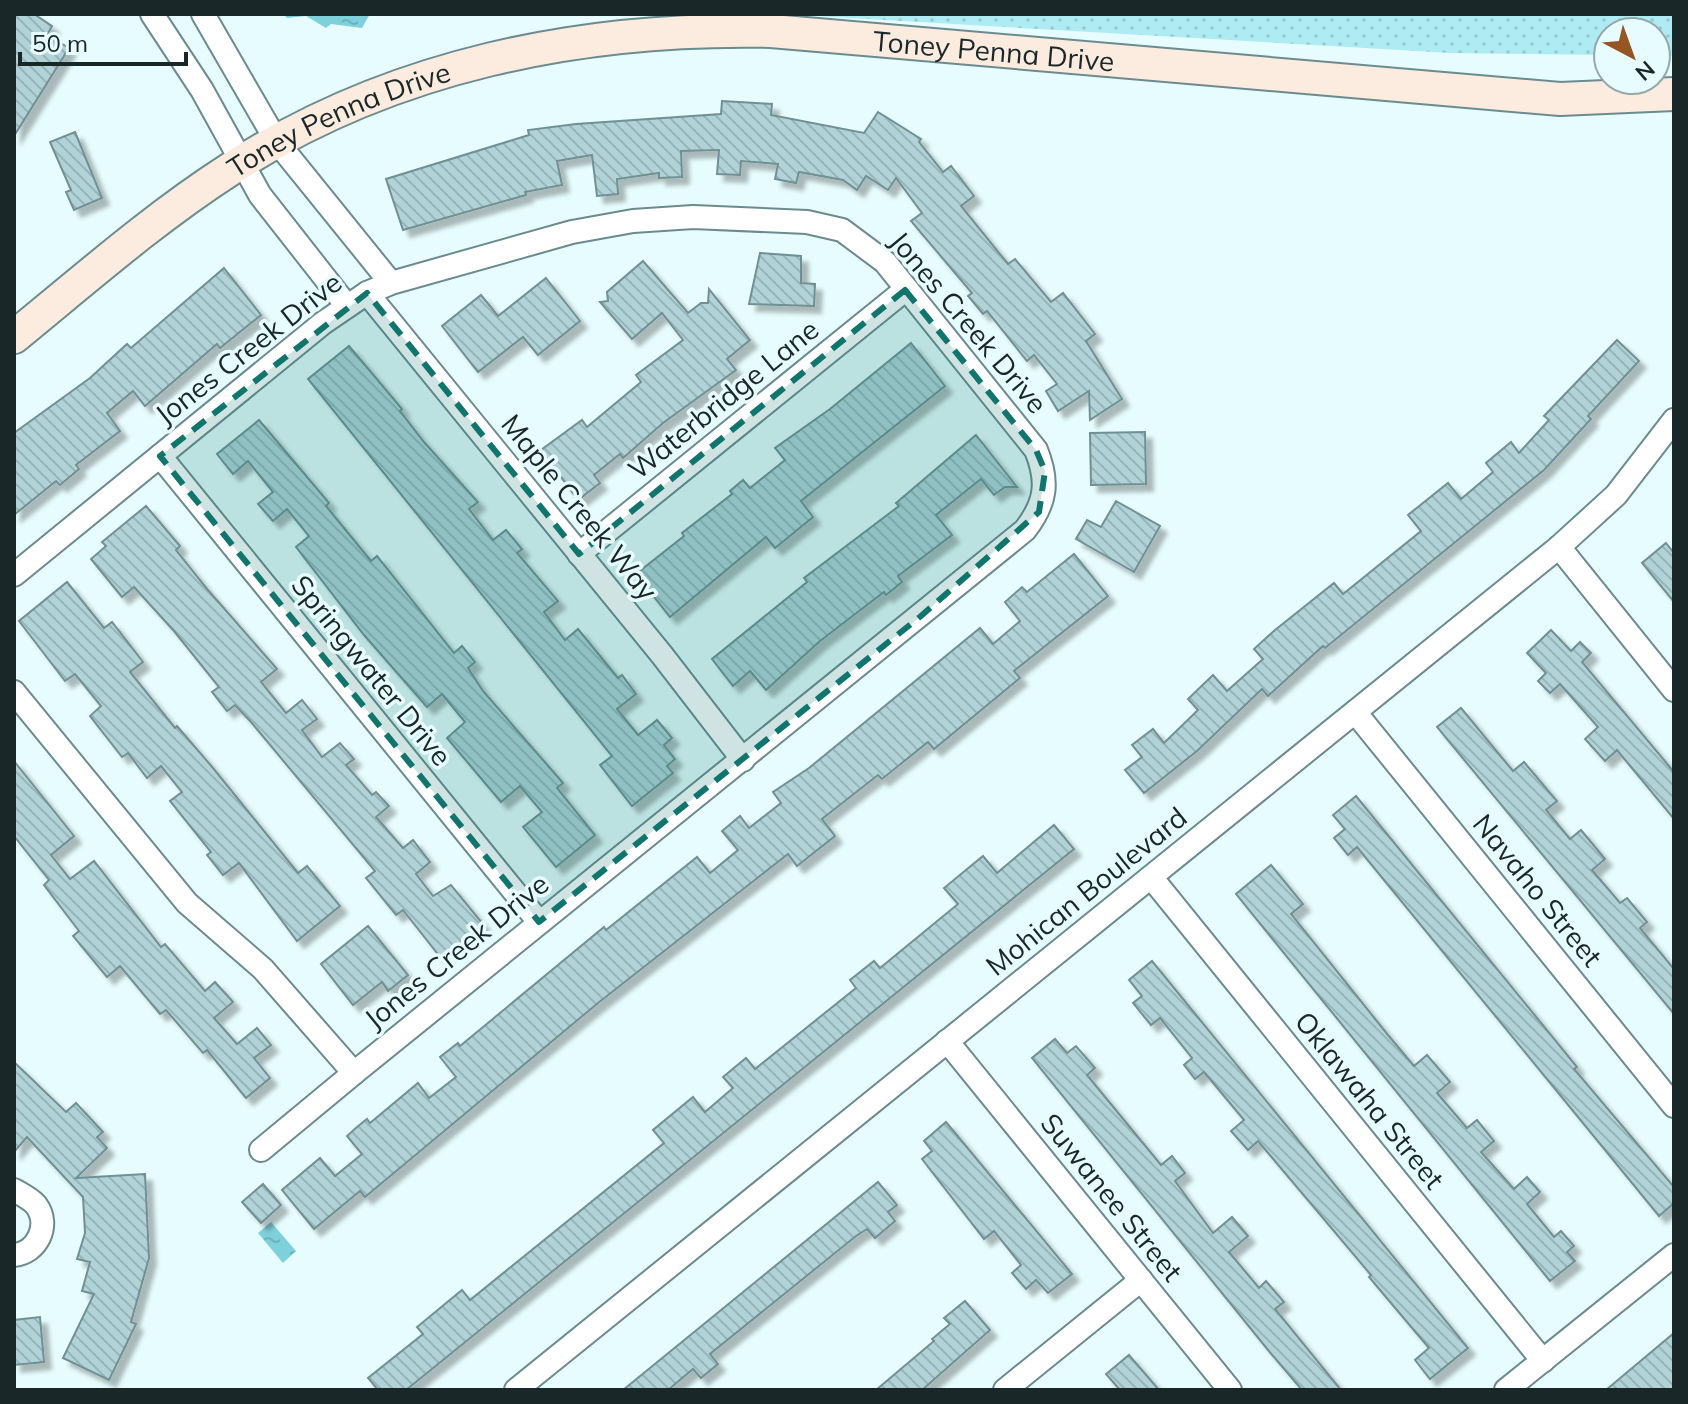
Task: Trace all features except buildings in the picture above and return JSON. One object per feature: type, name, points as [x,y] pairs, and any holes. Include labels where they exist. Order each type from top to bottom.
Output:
[{"type":"street","points":[[152,14],[243,161],[260,195],[347,306]]},
{"type":"street","points":[[203,14],[277,142],[391,283]]},
{"type":"street","name":"Toney Penna Drive","points":[[14,337],[174,207],[277,142],[369,98],[499,56],[593,38],[702,29],[771,31],[1560,99],[1674,94]]},
{"type":"street","name":"Jones Creek Drive","points":[[14,575],[367,293],[391,283],[572,232],[633,221],[727,217],[807,222],[842,230],[885,262],[1036,450],[1045,471],[1045,493],[1039,512],[1017,538],[261,1150]]},
{"type":"street","name":"Waterbridge Lane","points":[[579,554],[905,290]]},
{"type":"street","name":"Maple Creek Way","points":[[367,293],[743,760]]},
{"type":"street","name":"Mohican Boulevard","points":[[516,1390],[1559,547],[1616,495],[1674,420]]},
{"type":"street","name":"Springwater Drive","points":[[160,456],[539,922]]},
{"type":"street","points":[[1559,547],[1674,690]]},
{"type":"street","points":[[14,692],[187,903],[263,969],[354,1073]]},
{"type":"street","name":"Navaho Street","points":[[1355,712],[1674,1106]]},
{"type":"street","name":"Oklawaha Street","points":[[1151,877],[1543,1361]]},
{"type":"street","name":"Suwanee Street","points":[[947,1041],[1230,1390]]},
{"type":"street","points":[[14,1190],[35,1205],[42,1219],[41,1235],[32,1249],[14,1255]]},
{"type":"street","points":[[1506,1390],[1674,1255]]},
{"type":"street","points":[[1005,1390],[1141,1280]]},
{"type":"highlighted area","points":[[905,290],[1036,450],[1045,471],[1039,512],[921,616],[539,922],[160,456],[367,293],[579,554]]},
{"type":"shaded area","points":[[782,14],[1674,14],[1674,56],[1672,16],[1592,16],[1592,55],[1451,53]]},
{"type":"water","points":[[283,14],[370,14],[362,28],[331,24],[326,28],[306,16],[287,18]]},
{"type":"water","points":[[271,1222],[296,1251],[283,1263],[258,1233]]}]
